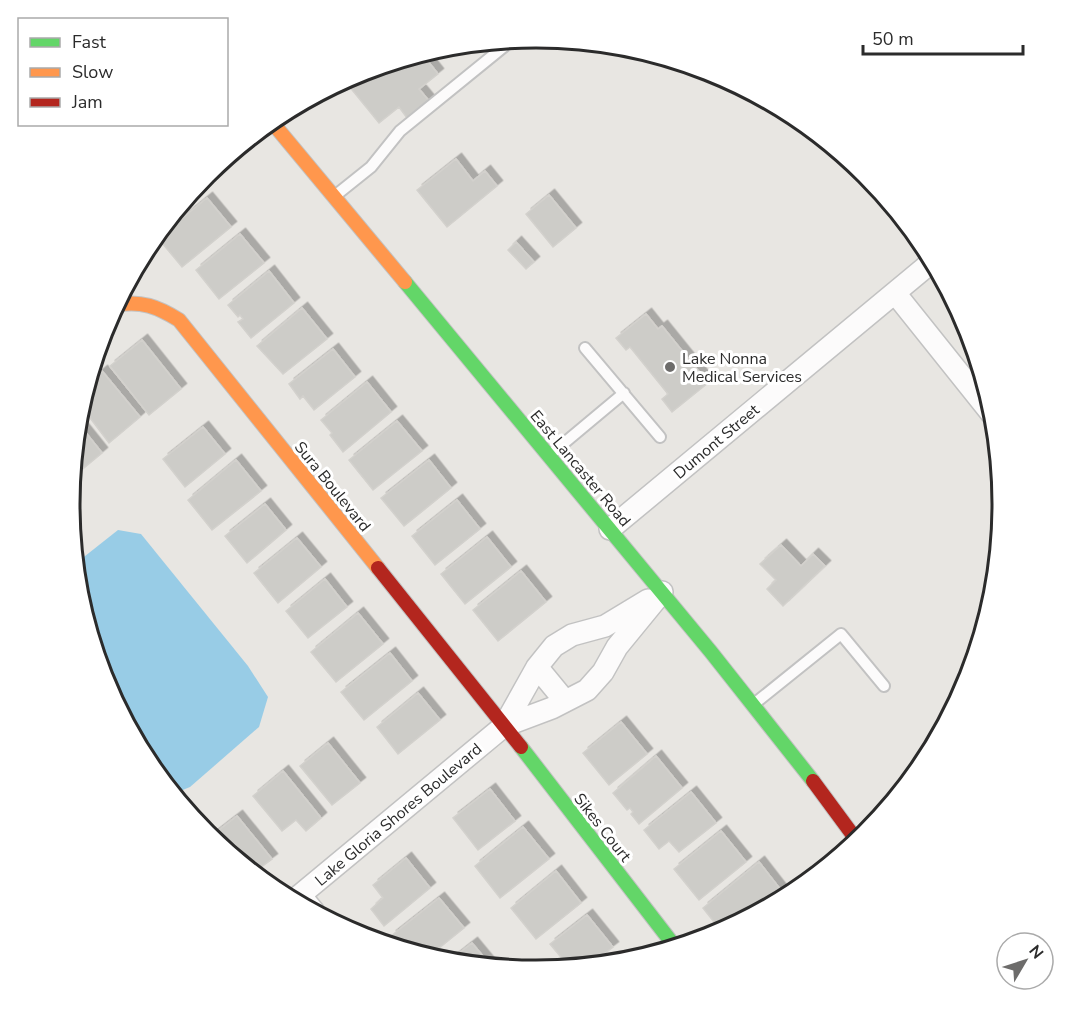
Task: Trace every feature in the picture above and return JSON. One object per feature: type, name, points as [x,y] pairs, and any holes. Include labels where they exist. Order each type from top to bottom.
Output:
[{"type":"street","name":"East Lancaster Road","points":[[277,129],[662,592],[754,705],[852,834]]},
{"type":"street","name":"Dumont Street","points":[[610,529],[926,267]]},
{"type":"street","points":[[895,293],[980,400]]},
{"type":"street","name":"Sura Boulevard","points":[[127,302],[143,302],[161,307],[179,320],[504,726]]},
{"type":"street","name":"Lake Gloria Shores Boulevard","points":[[504,726],[537,667],[546,654],[562,639],[605,626],[662,592]]},
{"type":"street","name":"Lake Gloria Shores Boulevard","points":[[300,895],[504,726],[587,690],[617,647],[662,592]]},
{"type":"street","points":[[537,667],[565,701]]},
{"type":"street","name":"Sikes Court","points":[[504,726],[670,941]]},
{"type":"lane","points":[[333,197],[371,167],[400,131],[500,50]]},
{"type":"lane","points":[[585,348],[660,437]]},
{"type":"lane","points":[[549,456],[624,393]]},
{"type":"lane","points":[[754,705],[841,634],[884,686]]},
{"type":"water","points":[[118,530],[141,534],[248,666],[268,697],[259,727],[190,787],[181,791],[174,782],[141,733],[127,706],[104,651],[89,594],[83,557]]},
{"type":"building","points":[[428,62],[438,74],[419,89],[429,101],[407,118],[399,107],[379,123],[351,88],[390,72]]},
{"type":"building","points":[[456,159],[473,181],[485,171],[497,186],[447,227],[417,190]]},
{"type":"building","points":[[549,195],[576,228],[553,247],[526,214]]},
{"type":"building","points":[[207,198],[231,227],[182,267],[162,243],[179,221]]},
{"type":"building","points":[[240,234],[264,263],[219,299],[196,270]]},
{"type":"building","points":[[516,242],[534,262],[526,269],[508,250]]},
{"type":"building","points":[[269,271],[294,303],[251,338],[238,322],[243,319],[240,315],[238,317],[228,305]]},
{"type":"building","points":[[302,308],[327,339],[283,374],[257,346]]},
{"type":"building","name":"Lake Nonna Medical Services","points":[[646,314],[658,329],[662,326],[708,383],[672,412],[662,399],[668,394],[630,347],[626,350],[616,338]]},
{"type":"building","points":[[142,340],[181,389],[149,415],[110,366]]},
{"type":"building","points":[[333,349],[355,377],[314,410],[303,396],[300,399],[289,384]]},
{"type":"building","points":[[102,371],[140,417],[109,443],[89,416]]},
{"type":"building","points":[[367,382],[391,412],[343,452],[321,420]]},
{"type":"building","points":[[397,421],[422,451],[373,490],[349,460]]},
{"type":"building","points":[[203,427],[225,454],[185,487],[163,459]]},
{"type":"building","points":[[86,433],[102,453],[82,470]]},
{"type":"building","points":[[236,460],[261,491],[212,530],[188,500]]},
{"type":"building","points":[[429,460],[451,488],[404,526],[381,498]]},
{"type":"building","points":[[457,500],[480,529],[435,565],[412,536]]},
{"type":"building","points":[[265,504],[286,530],[247,563],[225,536]]},
{"type":"building","points":[[487,537],[511,567],[465,604],[441,574]]},
{"type":"building","points":[[297,538],[321,567],[278,603],[254,573]]},
{"type":"building","points":[[781,545],[801,566],[813,554],[825,566],[783,606],[767,589],[776,580],[760,564]]},
{"type":"building","points":[[521,571],[546,602],[498,641],[473,610]]},
{"type":"building","points":[[325,579],[347,607],[308,638],[286,611]]},
{"type":"building","points":[[358,613],[383,644],[336,682],[311,652]]},
{"type":"building","points":[[390,653],[412,681],[364,720],[341,692]]},
{"type":"building","points":[[418,693],[440,720],[398,754],[377,727]]},
{"type":"building","points":[[621,722],[647,754],[609,785],[583,753]]},
{"type":"building","points":[[328,743],[360,783],[332,805],[300,766]]},
{"type":"building","points":[[656,756],[682,788],[639,824],[631,814],[633,812],[630,808],[627,810],[613,793]]},
{"type":"building","points":[[283,771],[321,818],[306,831],[296,820],[282,831],[253,796]]},
{"type":"building","points":[[490,789],[515,821],[478,850],[453,818]]},
{"type":"building","points":[[691,792],[716,823],[679,852],[669,841],[659,849],[644,830]]},
{"type":"building","points":[[237,816],[272,859],[260,868],[218,831]]},
{"type":"building","points":[[523,827],[549,859],[500,898],[475,866]]},
{"type":"building","points":[[721,831],[746,862],[699,900],[674,869]]},
{"type":"building","points":[[406,858],[430,888],[384,926],[371,909],[383,898],[373,885]]},
{"type":"building","points":[[759,862],[781,890],[716,924],[703,908]]},
{"type":"building","points":[[556,871],[581,903],[536,939],[511,908]]},
{"type":"building","points":[[439,898],[464,928],[437,950],[391,936]]},
{"type":"building","points":[[587,915],[613,947],[601,956],[563,960],[550,944]]},
{"type":"building","points":[[472,943],[484,958],[477,957],[458,954]]},
{"type":"traffic: fast","points":[[405,282],[711,652],[813,781]]},
{"type":"traffic: fast","points":[[521,747],[670,941]]},
{"type":"traffic: slow","points":[[278,129],[405,282]]},
{"type":"traffic: slow","points":[[127,304],[149,306],[164,311],[179,320],[378,568]]},
{"type":"traffic: jam","points":[[378,568],[521,747]]},
{"type":"traffic: jam","points":[[813,781],[852,834]]},
{"type":"place","name":"Lake Nonna Medical Services","points":[[670,367]]}]
